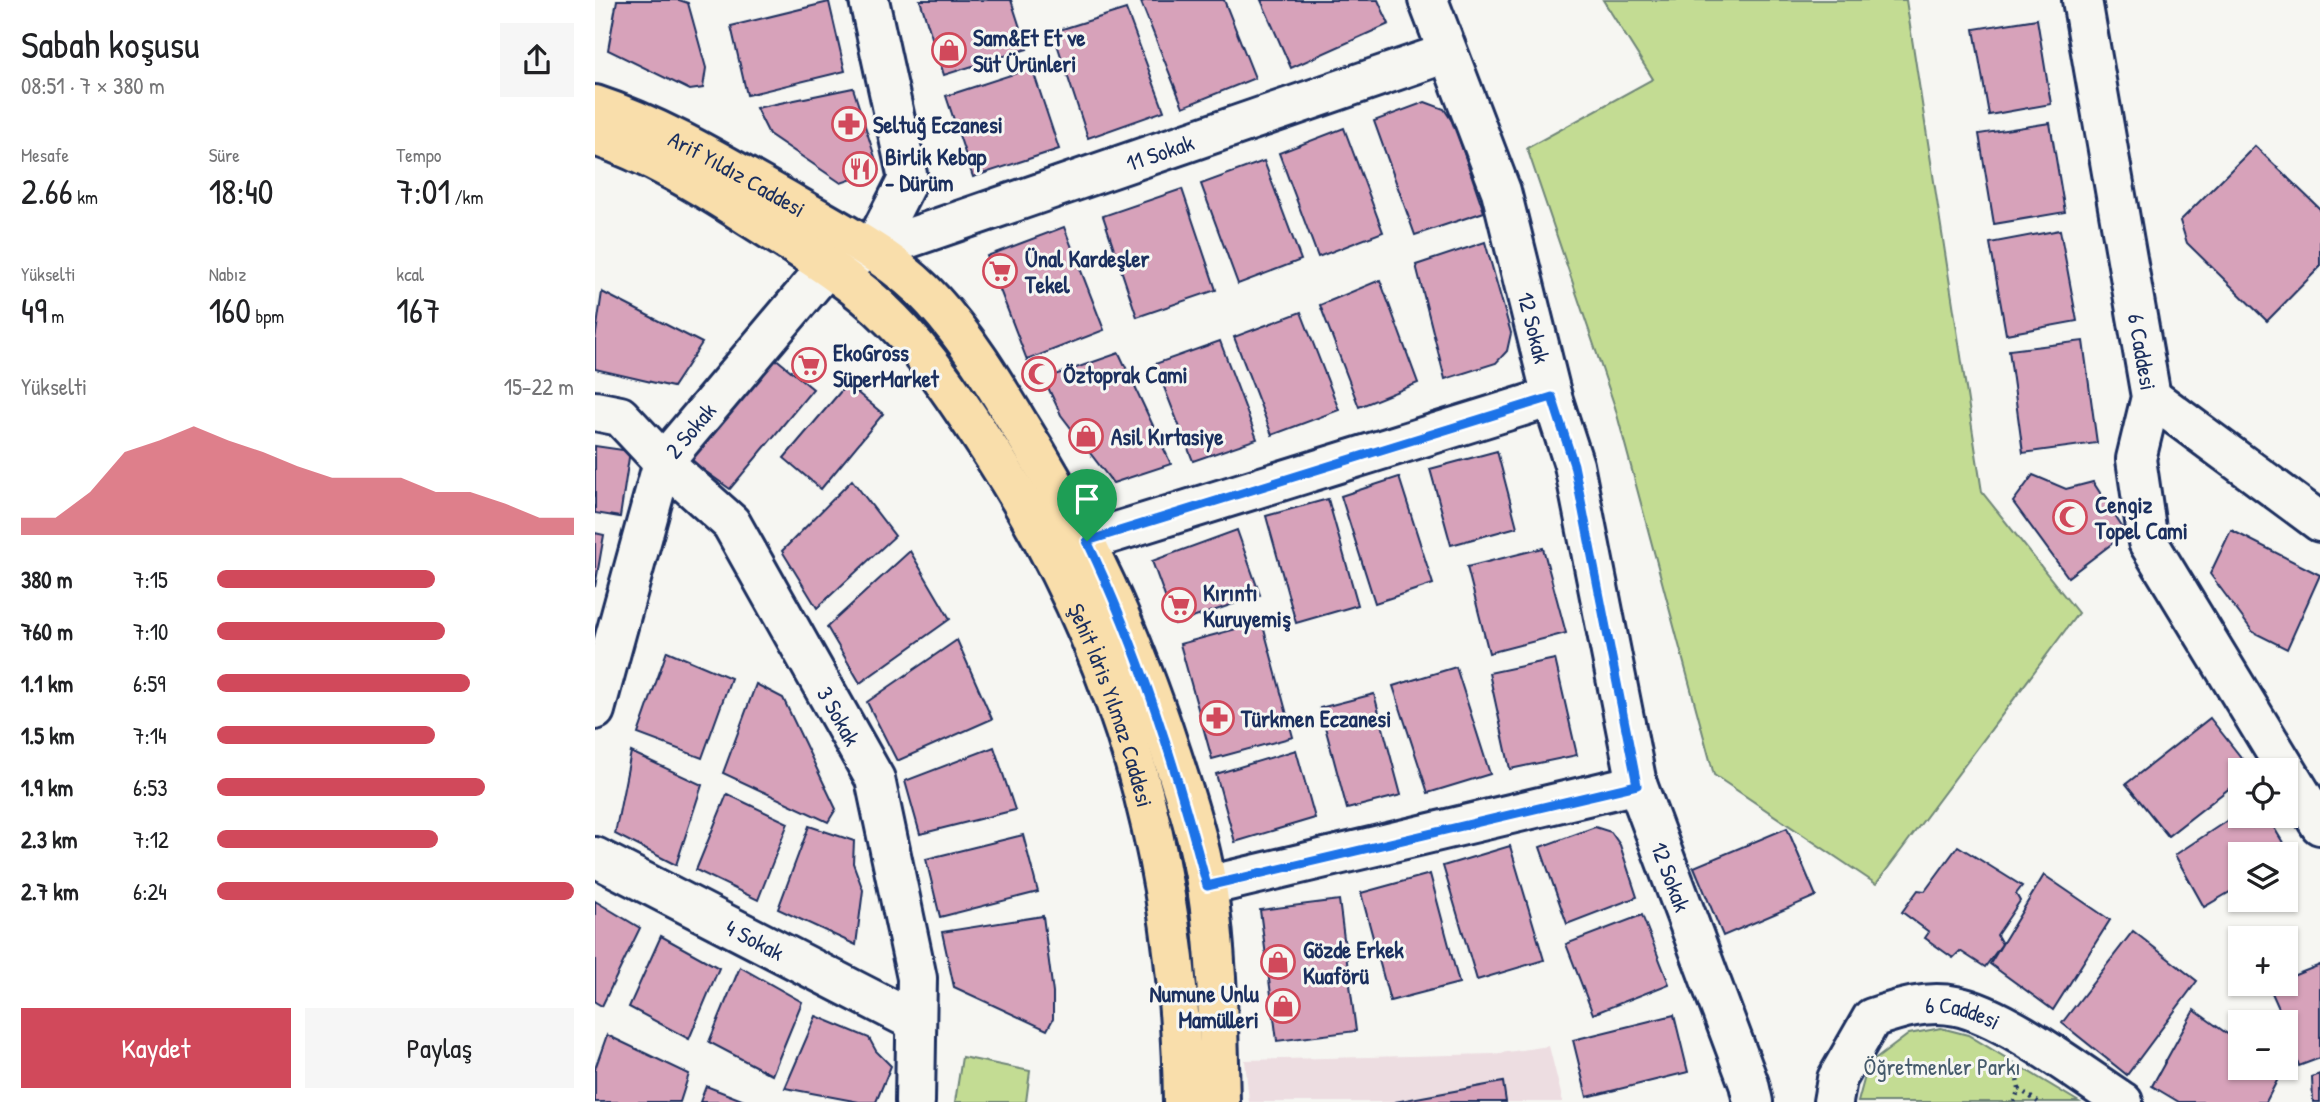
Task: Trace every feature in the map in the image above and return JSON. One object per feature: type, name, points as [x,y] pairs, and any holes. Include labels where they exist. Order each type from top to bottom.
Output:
[{"type":"main road","name":"Arif Yıldız Caddesi","points":[[595,105],[628,116],[732,169],[872,250]]},
{"type":"main road","name":"Arif Yıldız Caddesi","points":[[595,136],[615,143],[718,196],[828,266]]},
{"type":"main road","name":"Şehit İdris Yılmaz Caddesi","points":[[872,250],[932,300],[993,381],[1087,541],[1118,606],[1151,693],[1181,786],[1207,886],[1217,1004],[1220,1102]]},
{"type":"main road","name":"Şehit İdris Yılmaz Caddesi","points":[[828,266],[892,320],[958,401],[1030,515],[1072,592],[1112,688],[1142,786],[1165,887],[1178,987],[1183,1102]]},
{"type":"street","points":[[869,0],[908,179],[872,250]]},
{"type":"street","name":"12 Sokak","points":[[1429,0],[1501,191],[1552,397],[1574,465],[1637,785],[1749,1084],[1753,1102]]},
{"type":"street","name":"6 Caddesi","points":[[2081,0],[2151,397],[2136,459],[2148,542],[2320,825]]},
{"type":"street","name":"11 Sokak","points":[[828,266],[1447,53]]},
{"type":"street","name":"2 Sokak","points":[[595,710],[663,462],[828,266]]},
{"type":"street","points":[[1087,541],[1552,397]]},
{"type":"street","points":[[2151,397],[2320,522]]},
{"type":"street","name":"3 Sokak","points":[[595,411],[620,416],[663,462],[731,523],[875,779],[917,978],[915,1102]]},
{"type":"street","points":[[1207,886],[1637,785]]},
{"type":"street","name":"4 Sokak","points":[[595,857],[916,1022]]},
{"type":"street","name":"6 Caddesi","points":[[1833,1102],[1837,1079],[1872,1018],[1911,1006],[1955,1006],[1994,1020],[2123,1102]]},
{"type":"path","points":[[2019,1089],[2038,1102]]},
{"type":"shaded area","points":[[1549,1046],[1563,1102],[1249,1102],[1245,1060],[1493,1054]]},
{"type":"green space","points":[[1603,0],[1906,0],[1982,492],[2078,613],[1876,884],[1714,775],[1615,407],[1527,148],[1653,79]]},
{"type":"green space","name":"Öğretmenler Parkı","points":[[1941,1028],[1968,1035],[2079,1102],[1858,1102],[1868,1065],[1909,1034]]},
{"type":"green space","points":[[962,1057],[1030,1071],[1026,1102],[955,1102]]},
{"type":"building","points":[[617,0],[679,0],[688,3],[706,68],[703,88],[690,90],[608,50]]},
{"type":"building","points":[[920,0],[1011,0],[1027,49],[944,75]]},
{"type":"building","points":[[1224,0],[1255,78],[1183,107],[1141,2]]},
{"type":"building","points":[[1261,0],[1378,0],[1389,24],[1291,68]]},
{"type":"building","points":[[829,2],[845,71],[747,95],[731,26]]},
{"type":"building","points":[[1126,9],[1164,111],[1088,138],[1053,32]]},
{"type":"building","points":[[2037,19],[2051,104],[1989,115],[1974,29]]},
{"type":"building","points":[[1032,68],[1059,149],[973,177],[946,96]]},
{"type":"building","points":[[853,88],[879,170],[841,183],[769,134],[756,108]]},
{"type":"building","points":[[1425,102],[1444,109],[1454,124],[1484,212],[1415,235],[1374,121]]},
{"type":"building","points":[[2050,123],[2065,212],[1994,224],[1979,134]]},
{"type":"building","points":[[1344,128],[1383,232],[1318,257],[1279,153]]},
{"type":"building","points":[[2255,146],[2320,209],[2320,267],[2267,321],[2187,243],[2180,221]]},
{"type":"building","points":[[1264,161],[1301,260],[1238,284],[1201,184]]},
{"type":"building","points":[[1182,189],[1216,290],[1137,317],[1103,216]]},
{"type":"building","points":[[1064,227],[1104,330],[1027,360],[987,256]]},
{"type":"building","points":[[2060,230],[2077,321],[2006,334],[1990,243]]},
{"type":"building","points":[[1485,242],[1511,333],[1507,351],[1496,363],[1445,379],[1416,265]]},
{"type":"building","points":[[1380,280],[1418,383],[1359,407],[1320,305]]},
{"type":"building","points":[[602,292],[702,343],[673,387],[595,369],[595,340]]},
{"type":"building","points":[[1301,312],[1339,410],[1272,435],[1234,337]]},
{"type":"building","points":[[1220,341],[1257,439],[1193,461],[1155,364]]},
{"type":"building","points":[[2083,341],[2097,443],[2023,453],[2009,350]]},
{"type":"building","points":[[769,353],[813,389],[730,489],[684,456]]},
{"type":"building","points":[[1119,353],[1171,464],[1113,483],[1061,415],[1044,379]]},
{"type":"building","points":[[847,384],[883,414],[821,489],[784,458]]},
{"type":"building","points":[[595,446],[630,451],[620,517],[595,513]]},
{"type":"building","points":[[1497,451],[1517,527],[1451,545],[1430,469]]},
{"type":"building","name":"Cengiz Topel Cami","points":[[2033,475],[2066,489],[2093,482],[2126,533],[2068,577],[2013,502]]},
{"type":"building","points":[[1399,477],[1433,584],[1375,603],[1341,496]]},
{"type":"building","points":[[852,480],[895,536],[817,608],[782,551]]},
{"type":"building","points":[[1328,499],[1358,605],[1296,623],[1266,516]]},
{"type":"building","points":[[1237,530],[1260,595],[1175,624],[1152,561]]},
{"type":"building","points":[[2231,530],[2320,575],[2287,649],[2253,632],[2210,574]]},
{"type":"building","points":[[595,533],[604,535],[595,587]]},
{"type":"building","points":[[1543,548],[1566,633],[1489,653],[1467,567]]},
{"type":"building","points":[[910,551],[950,619],[860,683],[827,627]]},
{"type":"building","points":[[1262,622],[1293,737],[1212,759],[1180,644]]},
{"type":"building","points":[[957,640],[992,719],[897,761],[867,702]]},
{"type":"building","points":[[667,651],[731,678],[702,758],[638,734]]},
{"type":"building","points":[[1555,659],[1577,755],[1510,769],[1489,673]]},
{"type":"building","points":[[1456,667],[1490,774],[1428,793],[1393,686]]},
{"type":"building","points":[[756,684],[783,698],[836,809],[828,822],[723,773]]},
{"type":"building","points":[[1374,694],[1401,795],[1347,809],[1320,708]]},
{"type":"building","points":[[2210,718],[2242,758],[2228,758],[2228,789],[2168,836],[2126,784]]},
{"type":"building","points":[[994,747],[1015,810],[920,834],[905,781]]},
{"type":"building","points":[[1296,750],[1315,818],[1235,842],[1216,774]]},
{"type":"building","points":[[631,752],[702,785],[676,865],[615,834]]},
{"type":"building","points":[[727,794],[788,823],[758,900],[696,870]]},
{"type":"building","points":[[2228,820],[2228,828],[2274,828],[2283,842],[2228,842],[2228,893],[2204,907],[2175,855]]},
{"type":"building","points":[[809,826],[854,841],[853,863],[863,890],[856,945],[778,909]]},
{"type":"building","points":[[1595,827],[1611,832],[1620,845],[1637,897],[1567,924],[1540,847]]},
{"type":"building","points":[[1787,828],[1816,896],[1723,936],[1694,867]]},
{"type":"building","points":[[1023,835],[1038,892],[940,917],[926,859]]},
{"type":"building","points":[[1510,846],[1544,960],[1477,980],[1443,866]]},
{"type":"building","points":[[1958,846],[2022,886],[2016,894],[2020,901],[1997,935],[2002,944],[1985,967],[1960,951],[1953,958],[1925,938],[1929,932],[1902,912],[1918,890],[1925,891]]},
{"type":"building","points":[[1430,874],[1459,983],[1390,1001],[1361,893]]},
{"type":"building","points":[[2044,875],[2110,920],[2053,1010],[1990,964]]},
{"type":"building","points":[[1339,900],[1356,1031],[1277,1041],[1260,910]]},
{"type":"building","points":[[595,901],[640,928],[602,1006],[595,1002]]},
{"type":"building","points":[[1642,915],[1669,984],[1593,1014],[1566,944]]},
{"type":"building","points":[[1043,916],[1053,993],[1053,1019],[1047,1030],[954,987],[942,932]]},
{"type":"building","points":[[2133,931],[2197,981],[2127,1075],[2062,1023]]},
{"type":"building","points":[[661,936],[719,968],[689,1039],[629,1007]]},
{"type":"building","points":[[2320,965],[2320,1058],[2299,1066],[2298,1010],[2280,1010],[2273,996],[2298,996],[2298,974]]},
{"type":"building","points":[[740,967],[802,1002],[772,1075],[709,1042]]},
{"type":"building","points":[[2194,1010],[2228,1034],[2228,1080],[2277,1080],[2266,1102],[2179,1102],[2152,1086]]},
{"type":"building","points":[[1674,1015],[1688,1072],[1587,1097],[1573,1040]]},
{"type":"building","points":[[816,1016],[869,1038],[876,1051],[891,1066],[876,1102],[859,1102],[785,1088]]},
{"type":"building","points":[[607,1035],[689,1074],[680,1102],[595,1102],[595,1069]]},
{"type":"building","points":[[2320,1074],[2320,1102],[2313,1102],[2312,1077]]},
{"type":"building","points":[[1503,1082],[1506,1102],[1395,1102]]},
{"type":"building","points":[[706,1086],[747,1102],[700,1102]]},
{"type":"place","name":"Sam&Et Et ve Süt Ürünleri","points":[[949,50]]},
{"type":"place","name":"Seltuğ Eczanesi","points":[[849,124]]},
{"type":"place","name":"Birlik Kebap - Dürüm","points":[[860,169]]},
{"type":"place","name":"Ünal Kardeşler Tekel","points":[[1000,271]]},
{"type":"place","name":"EkoGross SüperMarket","points":[[809,365]]},
{"type":"place","name":"Öztoprak Cami","points":[[1039,374]]},
{"type":"place","name":"Asil Kırtasiye","points":[[1086,436]]},
{"type":"place","name":"Cengiz Topel Cami","points":[[2070,517]]},
{"type":"place","name":"Kırıntı Kuruyemiş","points":[[1179,605]]},
{"type":"place","name":"Türkmen Eczanesi","points":[[1217,718]]},
{"type":"place","name":"Gözde Erkek Kuaförü","points":[[1278,962]]},
{"type":"place","name":"Numune Unlu Mamülleri","points":[[1283,1006]]},
{"type":"route","points":[[1552,397],[1574,465],[1637,785],[1207,886],[1181,786],[1151,693],[1118,606],[1087,541],[1552,397]]}]
